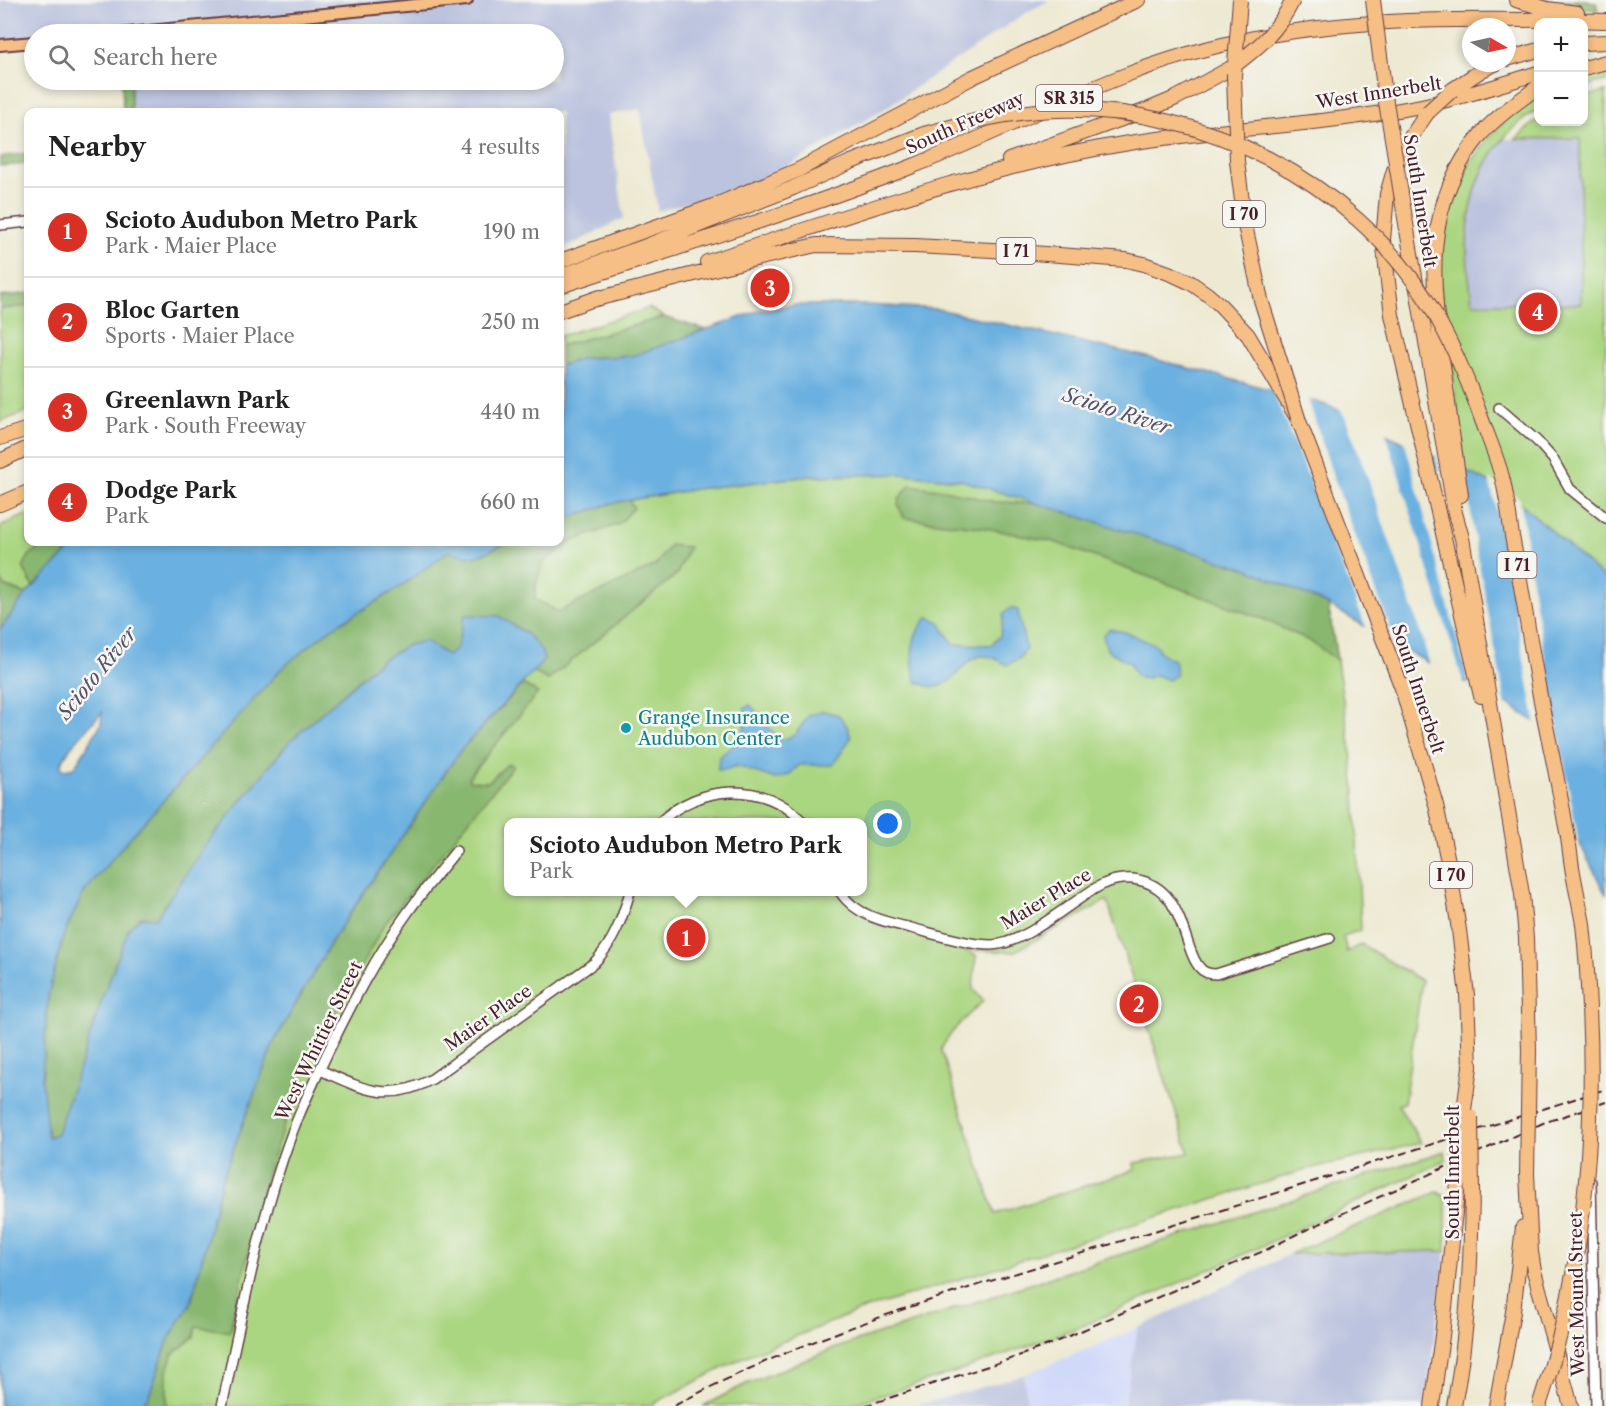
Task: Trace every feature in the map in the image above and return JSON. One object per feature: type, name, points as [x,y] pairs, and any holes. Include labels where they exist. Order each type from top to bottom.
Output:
[{"type":"highway","points":[[564,260],[705,209],[798,170],[973,77],[1138,0]]},
{"type":"highway","name":"South Innerbelt","points":[[1240,0],[1234,76],[1237,161],[1245,225],[1261,300],[1299,421],[1402,688],[1436,805],[1460,930],[1467,995],[1472,1189],[1471,1265],[1467,1319],[1454,1406]]},
{"type":"highway","points":[[592,300],[923,192],[1160,105],[1231,68],[1255,50],[1272,34],[1293,0]]},
{"type":"highway","name":"South Innerbelt","points":[[1373,0],[1385,96],[1407,230],[1455,513],[1502,766],[1522,894],[1526,938],[1529,1050],[1527,1174],[1519,1269],[1496,1406]]},
{"type":"highway","points":[[1516,0],[1547,9],[1606,19]]},
{"type":"highway","name":"South Freeway","points":[[564,285],[869,183],[961,147],[1133,71],[1191,52],[1236,41],[1330,25],[1430,20],[1606,19]]},
{"type":"highway","points":[[1588,43],[1606,42]]},
{"type":"highway","points":[[1516,56],[1534,51]]},
{"type":"highway","points":[[1588,58],[1606,53]]},
{"type":"highway","points":[[1588,67],[1606,62]]},
{"type":"highway","points":[[1479,72],[1452,90],[1427,113],[1403,149],[1387,194],[1383,240],[1392,315],[1467,638],[1502,766]]},
{"type":"highway","name":"West Innerbelt","points":[[923,192],[1023,164],[1139,142],[1367,115],[1420,106],[1453,99],[1534,75]]},
{"type":"highway","points":[[1461,538],[1463,513],[1435,303],[1433,264],[1437,228],[1448,190],[1456,171],[1469,151],[1500,116],[1534,91]]},
{"type":"highway","name":"I 71","points":[[564,275],[646,246],[924,134],[994,116],[1057,110],[1099,110],[1143,115],[1190,126],[1251,149],[1308,182],[1339,204],[1394,257],[1429,303],[1448,338],[1474,398],[1502,475],[1582,924],[1592,1056],[1591,1104],[1581,1225],[1568,1300],[1539,1406]]},
{"type":"highway","name":"I 71","points":[[564,310],[592,300],[816,245],[915,246],[1126,260],[1174,275],[1207,294],[1248,335],[1299,421]]},
{"type":"highway","points":[[0,438],[24,430]]},
{"type":"highway","points":[[0,461],[24,450]]},
{"type":"highway","points":[[0,466],[24,458]]},
{"type":"highway","points":[[0,495],[24,487]]},
{"type":"highway","points":[[0,504],[24,494]]},
{"type":"highway","points":[[1432,1406],[1442,1336],[1462,1124],[1470,1067]]},
{"type":"highway","points":[[1527,1174],[1534,1271],[1571,1406]]},
{"type":"main road","points":[[221,24],[467,0]]},
{"type":"main road","points":[[0,45],[24,43]]},
{"type":"street","points":[[0,225],[24,222]]},
{"type":"street","points":[[1499,408],[1537,441],[1553,459],[1570,489],[1606,518]]},
{"type":"street","points":[[664,818],[689,801],[716,792],[767,798],[798,818]]},
{"type":"street","name":"West Whittier Street","points":[[222,1406],[271,1194],[303,1104],[342,1022],[375,962],[408,911],[456,851]]},
{"type":"street","name":"Maier Place","points":[[844,896],[853,906],[877,920],[991,945],[1000,944],[1026,933],[1105,883],[1123,879],[1138,880],[1154,886],[1165,894],[1179,915],[1198,967],[1216,974],[1330,938]]},
{"type":"street","name":"Maier Place","points":[[320,1070],[379,1092],[400,1092],[432,1079],[594,963],[617,931],[629,896]]},
{"type":"street","name":"West Mound Street","points":[[1591,1182],[1596,1406]]},
{"type":"shaded area","points":[[0,0],[1050,0],[1027,12],[881,111],[797,161],[754,183],[658,211],[640,109],[608,115],[624,218],[564,247],[564,108],[131,108],[131,90],[564,90],[564,24],[24,24],[24,45],[0,47]]},
{"type":"shaded area","points":[[1580,138],[1581,304],[1472,303],[1467,249],[1472,199],[1481,173],[1497,146],[1502,139]]},
{"type":"shaded area","points":[[1446,1251],[1425,1406],[1124,1406],[1138,1328],[1290,1254]]},
{"type":"shaded area","points":[[1138,1328],[1124,1406],[1027,1406],[1024,1375]]},
{"type":"shaded area","points":[[1024,1375],[1027,1406],[916,1406]]},
{"type":"green space","points":[[1537,0],[1587,0],[1596,3],[1598,10],[1574,8]]},
{"type":"green space","points":[[1606,67],[1606,81],[1588,85],[1588,74]]},
{"type":"green space","points":[[122,90],[131,90],[131,108],[123,108]]},
{"type":"green space","points":[[1606,91],[1606,580],[1506,490],[1464,471],[1439,261],[1444,228],[1464,173],[1483,144],[1495,131],[1534,99],[1534,112],[1520,122],[1494,151],[1477,186],[1472,205],[1467,247],[1472,303],[1581,304],[1580,138],[1516,139],[1534,123],[1534,126],[1588,126],[1588,96]]},
{"type":"green space","points":[[24,154],[24,164],[0,166],[0,157]]},
{"type":"green space","points":[[24,294],[24,306],[0,309],[0,297]]},
{"type":"green space","points":[[24,306],[24,413],[0,422],[0,309]]},
{"type":"green space","points":[[649,308],[664,317],[564,345],[564,335]]},
{"type":"green space","points":[[664,317],[706,330],[632,356],[584,358],[564,365],[564,345]]},
{"type":"green space","points":[[904,474],[961,480],[1072,513],[1328,605],[1351,750],[1355,794],[1361,930],[1343,936],[1347,952],[1361,944],[1422,981],[1404,1103],[1398,1105],[1421,1143],[1308,1169],[859,1311],[744,1357],[649,1406],[138,1406],[148,1398],[191,1303],[222,1179],[460,751],[543,660],[476,557],[499,546],[564,546],[564,520],[612,503],[703,488],[810,476]],"holes":[[[1107,900],[1189,1153],[1134,1163],[1135,1170],[995,1214],[941,1050],[954,1030],[983,1001],[973,989],[976,955],[961,949],[1014,952]]]},
{"type":"green space","points":[[910,485],[945,490],[995,502],[1036,503],[1251,570],[1328,605],[1337,660],[1308,640],[1263,619],[1054,542],[986,528],[904,518],[898,505],[900,497]]},
{"type":"green space","points":[[629,500],[634,508],[619,524],[570,542],[542,564],[535,599],[558,612],[656,565],[670,545],[689,547],[677,574],[548,680],[533,672],[544,660],[457,647],[448,656],[426,641],[408,645],[380,661],[289,742],[205,846],[156,918],[129,928],[104,994],[57,1135],[47,1137],[42,1080],[48,996],[64,934],[83,894],[120,849],[281,669],[330,629],[394,591],[448,552],[476,557],[499,546],[564,546],[564,520],[612,503]]},
{"type":"green space","points":[[24,516],[24,546],[40,546],[29,556],[24,566],[33,587],[26,594],[6,587],[0,580],[0,527]]},
{"type":"green space","points":[[40,546],[75,546],[33,587],[23,567],[29,556]]},
{"type":"green space","points":[[0,580],[6,587],[26,594],[0,630]]},
{"type":"green space","points":[[523,684],[538,693],[468,778],[471,781],[488,782],[509,763],[513,766],[384,925],[303,1071],[266,1177],[230,1332],[196,1326],[194,1337],[172,1355],[167,1372],[167,1406],[138,1406],[148,1398],[169,1338],[191,1303],[222,1179],[274,1042],[336,934],[460,751]]},
{"type":"green space","points":[[1445,1151],[1446,1160],[1260,1247],[1082,1326],[956,1372],[847,1406],[703,1406],[744,1385],[830,1350]]},
{"type":"green space","points":[[1437,1192],[1446,1197],[1446,1251],[1290,1254]]},
{"type":"water","name":"Scioto River","points":[[794,305],[867,305],[938,309],[1147,357],[1317,402],[1342,411],[1506,490],[1606,580],[1606,895],[1575,834],[1550,732],[1505,702],[1430,664],[1328,605],[1251,570],[961,480],[904,474],[810,476],[703,488],[612,503],[564,520],[564,365],[584,358],[632,356],[761,310]]},
{"type":"water","name":"Scioto River","points":[[75,546],[499,546],[476,557],[448,552],[394,591],[330,629],[281,669],[120,849],[83,894],[64,934],[48,996],[42,1080],[48,1137],[57,1134],[104,994],[129,928],[141,917],[156,918],[205,846],[289,742],[380,661],[408,645],[426,641],[448,656],[457,647],[465,615],[499,616],[528,635],[541,650],[544,660],[460,751],[336,934],[274,1042],[222,1179],[191,1303],[169,1338],[148,1398],[138,1406],[0,1406],[0,630],[26,594]],"holes":[[[102,712],[101,724],[74,768],[64,770],[60,765],[70,748]]]},
{"type":"water","points":[[1011,608],[1018,610],[1026,650],[1019,659],[1007,665],[991,657],[976,657],[948,682],[940,686],[929,686],[916,681],[912,655],[914,639],[928,617],[940,622],[954,644],[991,645],[1000,636],[1004,613]]},
{"type":"water","points":[[1109,629],[1125,632],[1156,645],[1161,653],[1175,661],[1176,675],[1169,680],[1155,675],[1142,678],[1136,675],[1130,663],[1107,650],[1103,635]]},
{"type":"water","points":[[750,705],[773,733],[783,740],[795,735],[809,715],[823,711],[839,715],[847,726],[851,738],[833,765],[799,765],[789,775],[775,779],[737,766],[718,770],[719,757],[742,739],[745,726],[743,714],[745,708]]},
{"type":"pier","points":[[1271,387],[1307,396],[1333,476],[1398,649],[1367,631]]},
{"type":"pier","points":[[1339,407],[1385,430],[1464,684],[1430,667],[1422,636],[1365,470],[1346,419]]},
{"type":"pier","points":[[1404,439],[1430,452],[1452,543],[1435,454],[1464,467],[1476,548],[1506,706],[1470,688]]},
{"type":"pier","points":[[1489,479],[1507,488],[1520,499],[1535,604],[1580,850],[1572,835],[1548,734],[1536,726]]},
{"type":"railway","points":[[674,1406],[780,1355],[890,1314],[1606,1089]]},
{"type":"railway","points":[[864,1406],[1051,1344],[1268,1249],[1543,1123],[1606,1102]]},
{"type":"place","name":"Greenlawn Park","points":[[770,288]]},
{"type":"place","name":"Dodge Park","points":[[1538,312]]},
{"type":"place","name":"Grange Insurance Audubon Center","points":[[626,728]]},
{"type":"place","name":"Scioto Audubon Metro Park","points":[[686,938]]},
{"type":"place","name":"Bloc Garten","points":[[1139,1004]]}]
